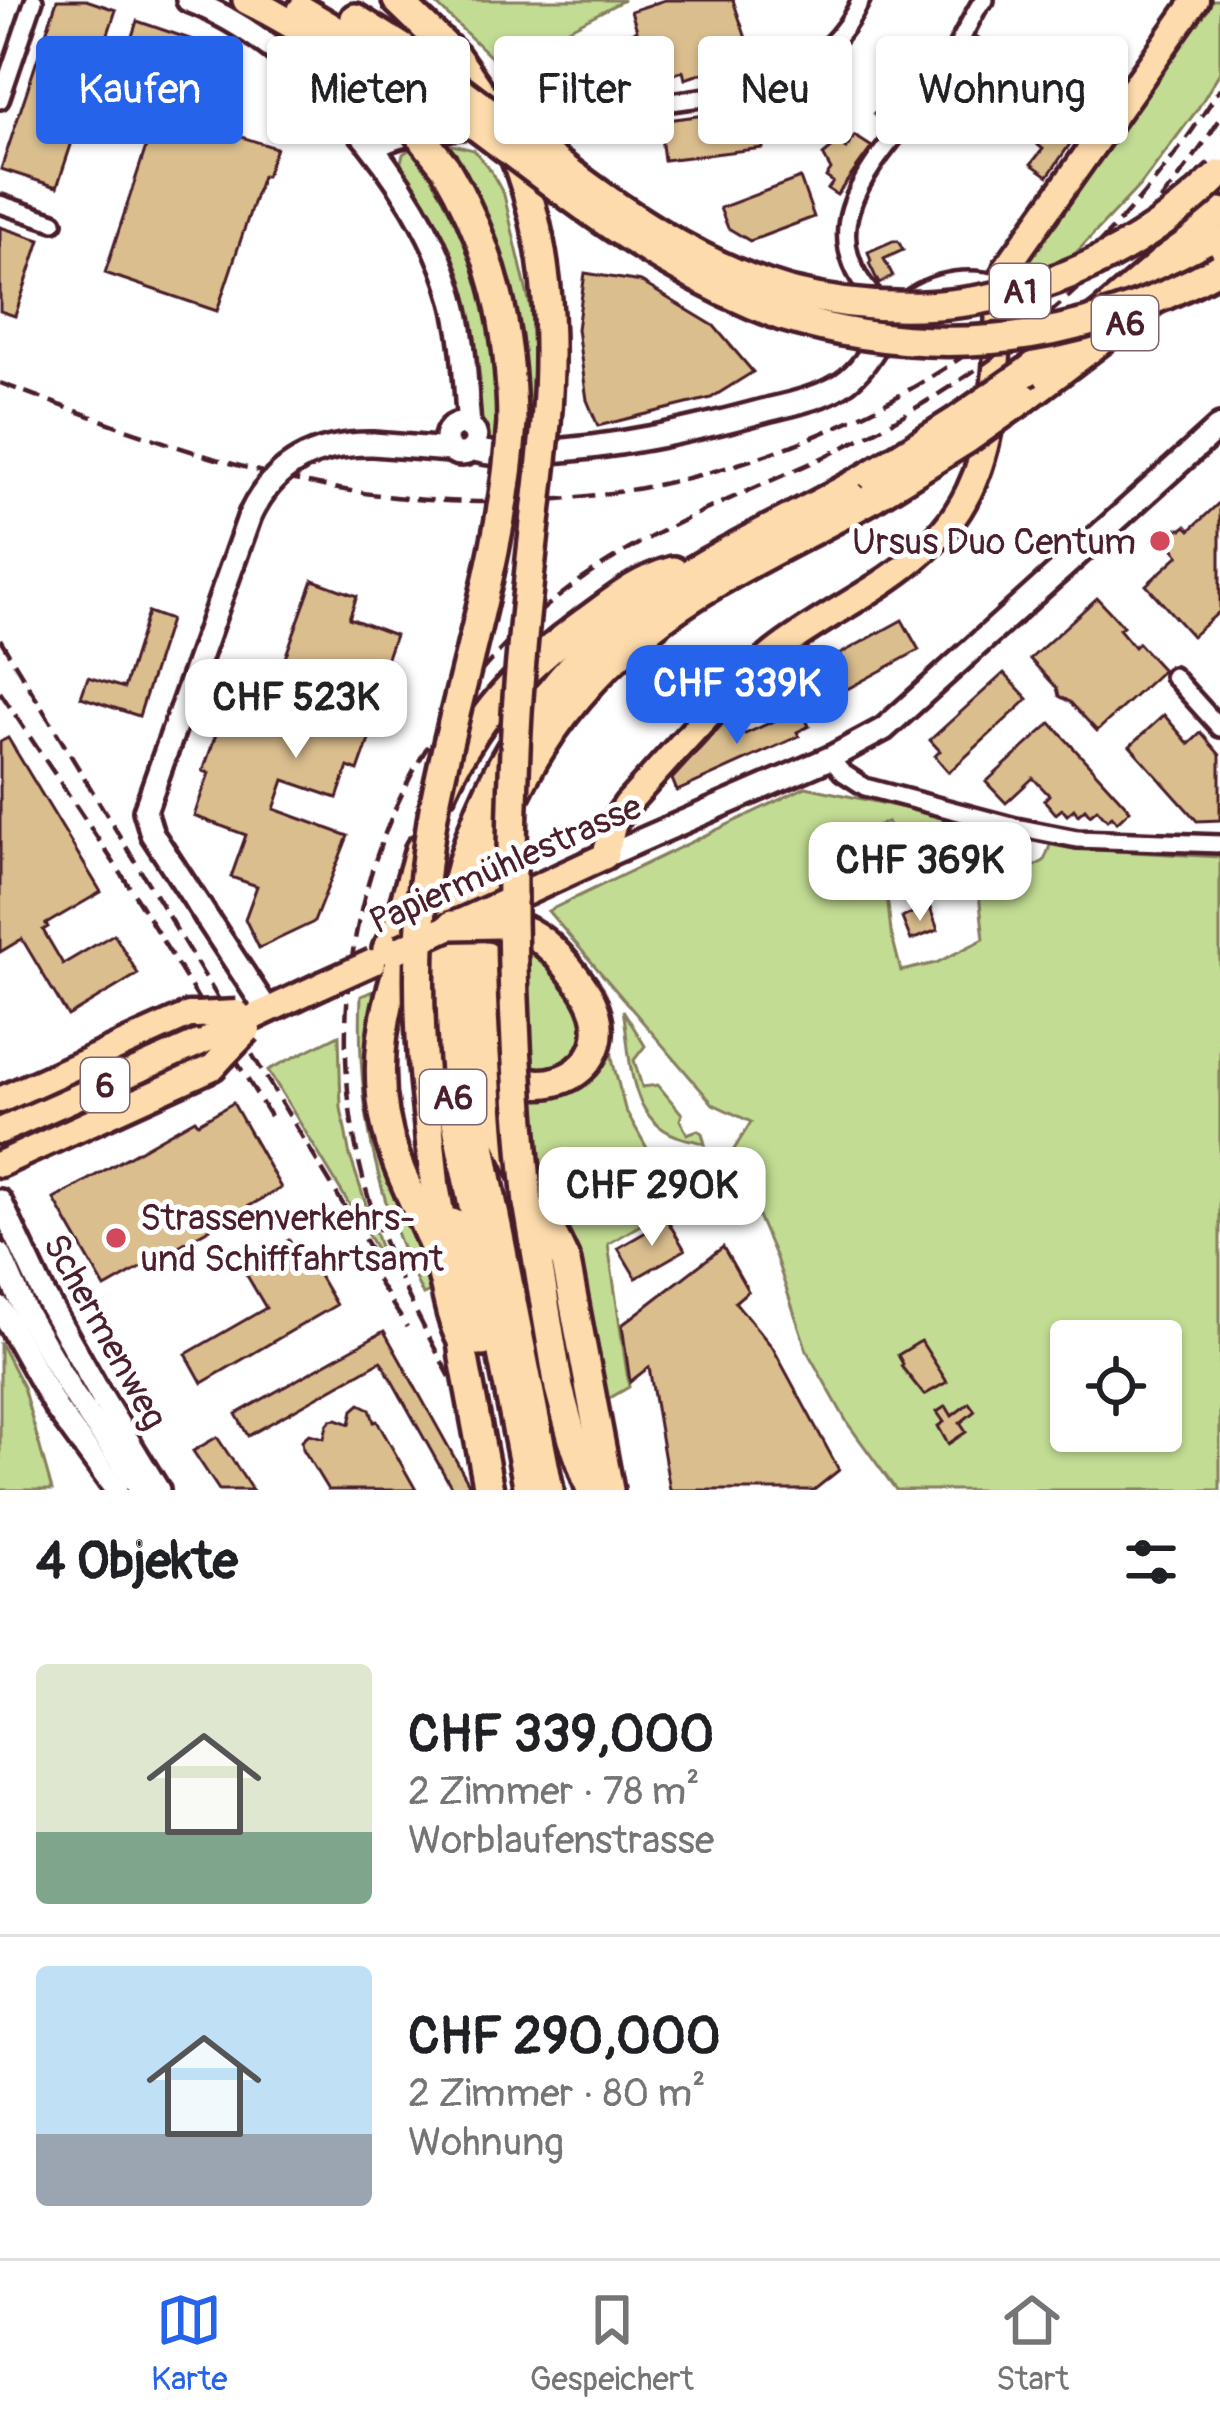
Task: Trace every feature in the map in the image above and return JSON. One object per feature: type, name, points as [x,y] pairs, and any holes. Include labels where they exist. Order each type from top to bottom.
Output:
[{"type":"highway","points":[[247,0],[308,33],[361,72],[399,109],[445,167],[470,213],[499,298],[509,348],[512,422],[506,487],[443,766],[425,871],[418,974],[435,1188],[489,1490]]},
{"type":"highway","name":"A1","points":[[282,0],[347,36]]},
{"type":"highway","name":"A1","points":[[322,0],[371,36]]},
{"type":"highway","points":[[397,0],[456,57],[512,147],[536,221],[545,273],[550,343],[522,643],[512,855],[513,996],[528,1231],[562,1490]]},
{"type":"highway","name":"A1","points":[[470,110],[566,182],[837,331],[909,341],[1015,338],[1118,315],[1220,268]]},
{"type":"highway","name":"A1","points":[[785,304],[916,307],[1023,290],[1120,250],[1177,212],[1220,174]]},
{"type":"highway","name":"A6","points":[[529,1490],[454,1104],[443,997],[456,884],[479,813],[510,750],[550,693],[598,640],[656,595],[718,559],[967,439],[1220,212]]},
{"type":"highway","name":"A6","points":[[1026,385],[1167,290],[1220,242]]},
{"type":"highway","name":"A6","points":[[549,1490],[474,1102],[467,1033],[469,962],[488,860],[513,797],[551,735],[606,667],[698,594],[870,487]]},
{"type":"highway","points":[[384,956],[448,777],[489,712],[538,657],[647,578],[718,559]]},
{"type":"highway","points":[[452,925],[492,932],[523,928],[539,937],[566,965],[590,999],[598,1026],[597,1041],[583,1068],[554,1084],[524,1082],[497,1061],[487,1035],[492,932],[493,898],[526,805],[583,715],[606,667]]},
{"type":"highway","points":[[461,1339],[435,1251],[390,1144],[380,1085],[381,1041],[388,995],[401,957],[481,781],[510,750]]},
{"type":"highway","points":[[492,932],[480,967],[485,1075],[497,1117],[566,1262],[609,1490]]},
{"type":"highway","points":[[429,1121],[499,1402],[529,1490]]},
{"type":"highway","points":[[528,1204],[559,1388],[591,1490]]},
{"type":"main road","points":[[605,856],[618,815],[737,686],[797,636],[906,567],[955,516],[973,485],[984,451],[995,388],[1000,287],[1007,267],[1196,0]]},
{"type":"main road","name":"Papiermühlestrasse","points":[[0,1132],[216,1047],[243,1022],[267,1010],[605,856]]},
{"type":"main road","name":"Papiermühlestrasse","points":[[0,1100],[189,1015],[243,1022]]},
{"type":"main road","name":"Papiermühlestrasse","points":[[0,1164],[213,1067],[216,1047]]},
{"type":"street","points":[[0,100],[34,0]]},
{"type":"street","points":[[188,0],[234,22],[336,106],[374,151],[420,219],[448,280],[461,335],[464,442]]},
{"type":"street","points":[[374,151],[406,138],[706,99],[775,82],[829,46],[861,0]]},
{"type":"street","points":[[895,317],[865,288],[850,262],[845,241],[848,220],[866,175],[934,86],[982,1]]},
{"type":"street","points":[[0,204],[54,222]]},
{"type":"street","points":[[267,1010],[156,840],[145,811],[250,515],[271,481],[300,457],[333,446],[464,442],[487,454],[599,447],[797,402],[852,378],[895,317],[914,300],[943,285],[973,281],[1000,287]]},
{"type":"street","name":"Papiermühlestrasse","points":[[605,856],[830,758],[884,729],[1220,426]]},
{"type":"street","points":[[1173,676],[1220,728]]},
{"type":"street","points":[[830,758],[865,787],[1016,827],[1077,838],[1220,844]]},
{"type":"street","name":"Schermenweg","points":[[0,1201],[44,1295],[158,1490]]},
{"type":"street","name":"Schermenweg","points":[[0,1254],[25,1311],[73,1394],[141,1490]]},
{"type":"street","name":"Schermenweg","points":[[0,1308],[56,1408],[116,1490]]},
{"type":"green space","points":[[207,0],[285,36],[267,36],[267,45]]},
{"type":"green space","points":[[432,0],[624,0],[555,36],[494,36],[494,60]]},
{"type":"green space","points":[[1205,0],[1220,0],[1220,72],[1197,110],[1142,183],[1071,258],[1009,313],[1014,278],[1106,144],[1128,144],[1128,112]]},
{"type":"green space","points":[[448,144],[474,150],[504,195],[531,310],[536,429],[499,445],[479,431],[475,337],[458,274],[440,232],[400,166],[403,154],[416,145]]},
{"type":"green space","points":[[806,787],[942,816],[947,828],[902,840],[887,822],[866,831],[885,877],[901,971],[936,963],[984,939],[979,894],[1044,861],[1051,843],[1220,857],[1220,1490],[896,1490],[848,1424],[807,1351],[744,1174],[730,1172],[725,1164],[751,1122],[713,1104],[548,911]]},
{"type":"green space","points":[[496,938],[523,945],[548,962],[580,1011],[584,1036],[577,1056],[557,1068],[522,1068],[498,1034]]},
{"type":"green space","points":[[376,990],[369,1037],[370,1107],[388,1176],[430,1272],[432,1291],[423,1295],[381,1187],[366,1112],[361,996]]},
{"type":"green space","points":[[623,1010],[645,1046],[634,1060],[642,1087],[658,1085],[682,1114],[687,1134],[698,1130],[705,1144],[677,1136],[648,1115],[634,1082]]},
{"type":"green space","points":[[609,1033],[625,1109],[678,1203],[608,1244],[629,1387],[603,1402],[498,1081],[540,1090]]},
{"type":"green space","points":[[339,1035],[341,1108],[350,1156],[386,1265],[268,1070]]},
{"type":"green space","points":[[0,1342],[23,1387],[52,1490],[0,1490]]},
{"type":"building","points":[[57,0],[86,0],[116,10],[107,36],[45,36]]},
{"type":"building","points":[[665,0],[733,0],[745,36],[698,36],[698,75],[685,79],[683,71],[674,74],[674,36],[634,36],[631,11]]},
{"type":"building","points":[[137,21],[181,36],[132,36]]},
{"type":"building","points":[[36,63],[36,144],[71,144],[57,187],[1,169]]},
{"type":"building","points":[[698,116],[698,144],[762,144],[763,148],[664,160],[662,144],[674,144],[674,119]]},
{"type":"building","points":[[855,136],[872,147],[837,195],[828,189],[833,182],[826,177],[831,170],[823,155],[837,144],[846,149]]},
{"type":"building","points":[[243,137],[276,148],[262,176],[217,311],[105,273],[147,144],[243,144]]},
{"type":"building","points":[[1070,144],[1048,176],[1031,164],[1043,149],[1038,145]]},
{"type":"building","points":[[800,178],[814,217],[750,241],[728,228],[720,208]]},
{"type":"building","points":[[0,227],[40,240],[15,316],[0,311]]},
{"type":"building","points":[[893,241],[903,250],[884,259],[893,276],[879,284],[868,252]]},
{"type":"building","points":[[585,273],[641,282],[714,326],[753,372],[711,398],[598,426],[587,400],[577,329]]},
{"type":"building","points":[[1220,502],[1220,611],[1192,636],[1146,585],[1179,555],[1168,542],[1172,529],[1186,526],[1190,530]]},
{"type":"building","points":[[313,580],[357,596],[349,618],[395,635],[361,730],[371,734],[358,771],[348,767],[337,798],[284,780],[274,809],[348,836],[314,922],[259,948],[245,919],[257,886],[231,877],[246,835],[194,816],[209,773],[203,771],[226,706],[263,719]]},
{"type":"building","points":[[1097,598],[1123,626],[1119,629],[1134,647],[1138,643],[1163,670],[1097,731],[1059,696],[1030,659]]},
{"type":"building","points":[[148,612],[170,620],[139,716],[81,697],[88,677],[124,688]]},
{"type":"building","points":[[902,620],[919,650],[838,694],[822,664]]},
{"type":"building","points":[[1004,673],[1028,699],[949,772],[935,756],[940,751],[930,740]]},
{"type":"building","points":[[801,709],[809,726],[797,732],[799,736],[677,791],[672,779],[728,718],[745,734]]},
{"type":"building","points":[[1164,715],[1189,744],[1201,733],[1220,755],[1220,820],[1197,821],[1130,746]]},
{"type":"building","points":[[1051,723],[1130,810],[1117,822],[1112,816],[1107,820],[1097,809],[1090,815],[1085,809],[1078,815],[1074,809],[1067,815],[1062,809],[1056,814],[1044,800],[1049,795],[1033,778],[1006,803],[986,782]]},
{"type":"building","points":[[8,738],[101,892],[43,930],[63,964],[114,934],[138,974],[68,1016],[22,939],[0,952],[0,742]]},
{"type":"building","points":[[930,908],[938,930],[911,940],[902,918]]},
{"type":"building","points":[[233,1103],[281,1188],[105,1288],[54,1199],[195,1119],[198,1123]]},
{"type":"building","points":[[667,1220],[685,1250],[636,1278],[618,1248]]},
{"type":"building","points":[[289,1240],[297,1254],[304,1250],[336,1305],[202,1383],[186,1354],[266,1308],[242,1267]]},
{"type":"building","points":[[723,1247],[748,1291],[735,1302],[773,1348],[839,1470],[814,1490],[670,1490],[649,1367],[630,1382],[622,1325]]},
{"type":"building","points":[[384,1331],[470,1490],[453,1490],[381,1361],[248,1436],[236,1414]]},
{"type":"building","points":[[921,1341],[947,1382],[924,1395],[898,1355]]},
{"type":"building","points":[[969,1403],[975,1411],[960,1423],[966,1432],[948,1444],[938,1426],[944,1422],[937,1412],[946,1406],[952,1416]]},
{"type":"building","points":[[360,1404],[370,1409],[416,1490],[328,1490],[302,1440],[309,1434],[324,1438],[331,1420],[350,1424]]},
{"type":"building","points":[[217,1437],[252,1490],[219,1490],[193,1451]]},
{"type":"railway","points":[[0,383],[221,460],[357,492],[485,502],[611,493],[733,466],[849,421],[958,360],[1057,283],[1145,193],[1220,88]]},
{"type":"railway","points":[[450,1377],[379,1230],[363,1178],[348,1092],[347,1007],[358,922],[382,840],[418,762],[465,691],[523,627],[591,573],[677,524],[886,425],[942,392],[1047,315],[1140,225],[1220,119]]},
{"type":"railway","points":[[0,639],[380,1265]]},
{"type":"railway","points":[[0,692],[126,881],[270,1116]]},
{"type":"railway","points":[[362,1257],[407,1327]]},
{"type":"place","name":"Ursus Duo Centum","points":[[1160,541]]},
{"type":"place","name":"Strassenverkehrs- und Schifffahrtsamt","points":[[116,1238]]}]
